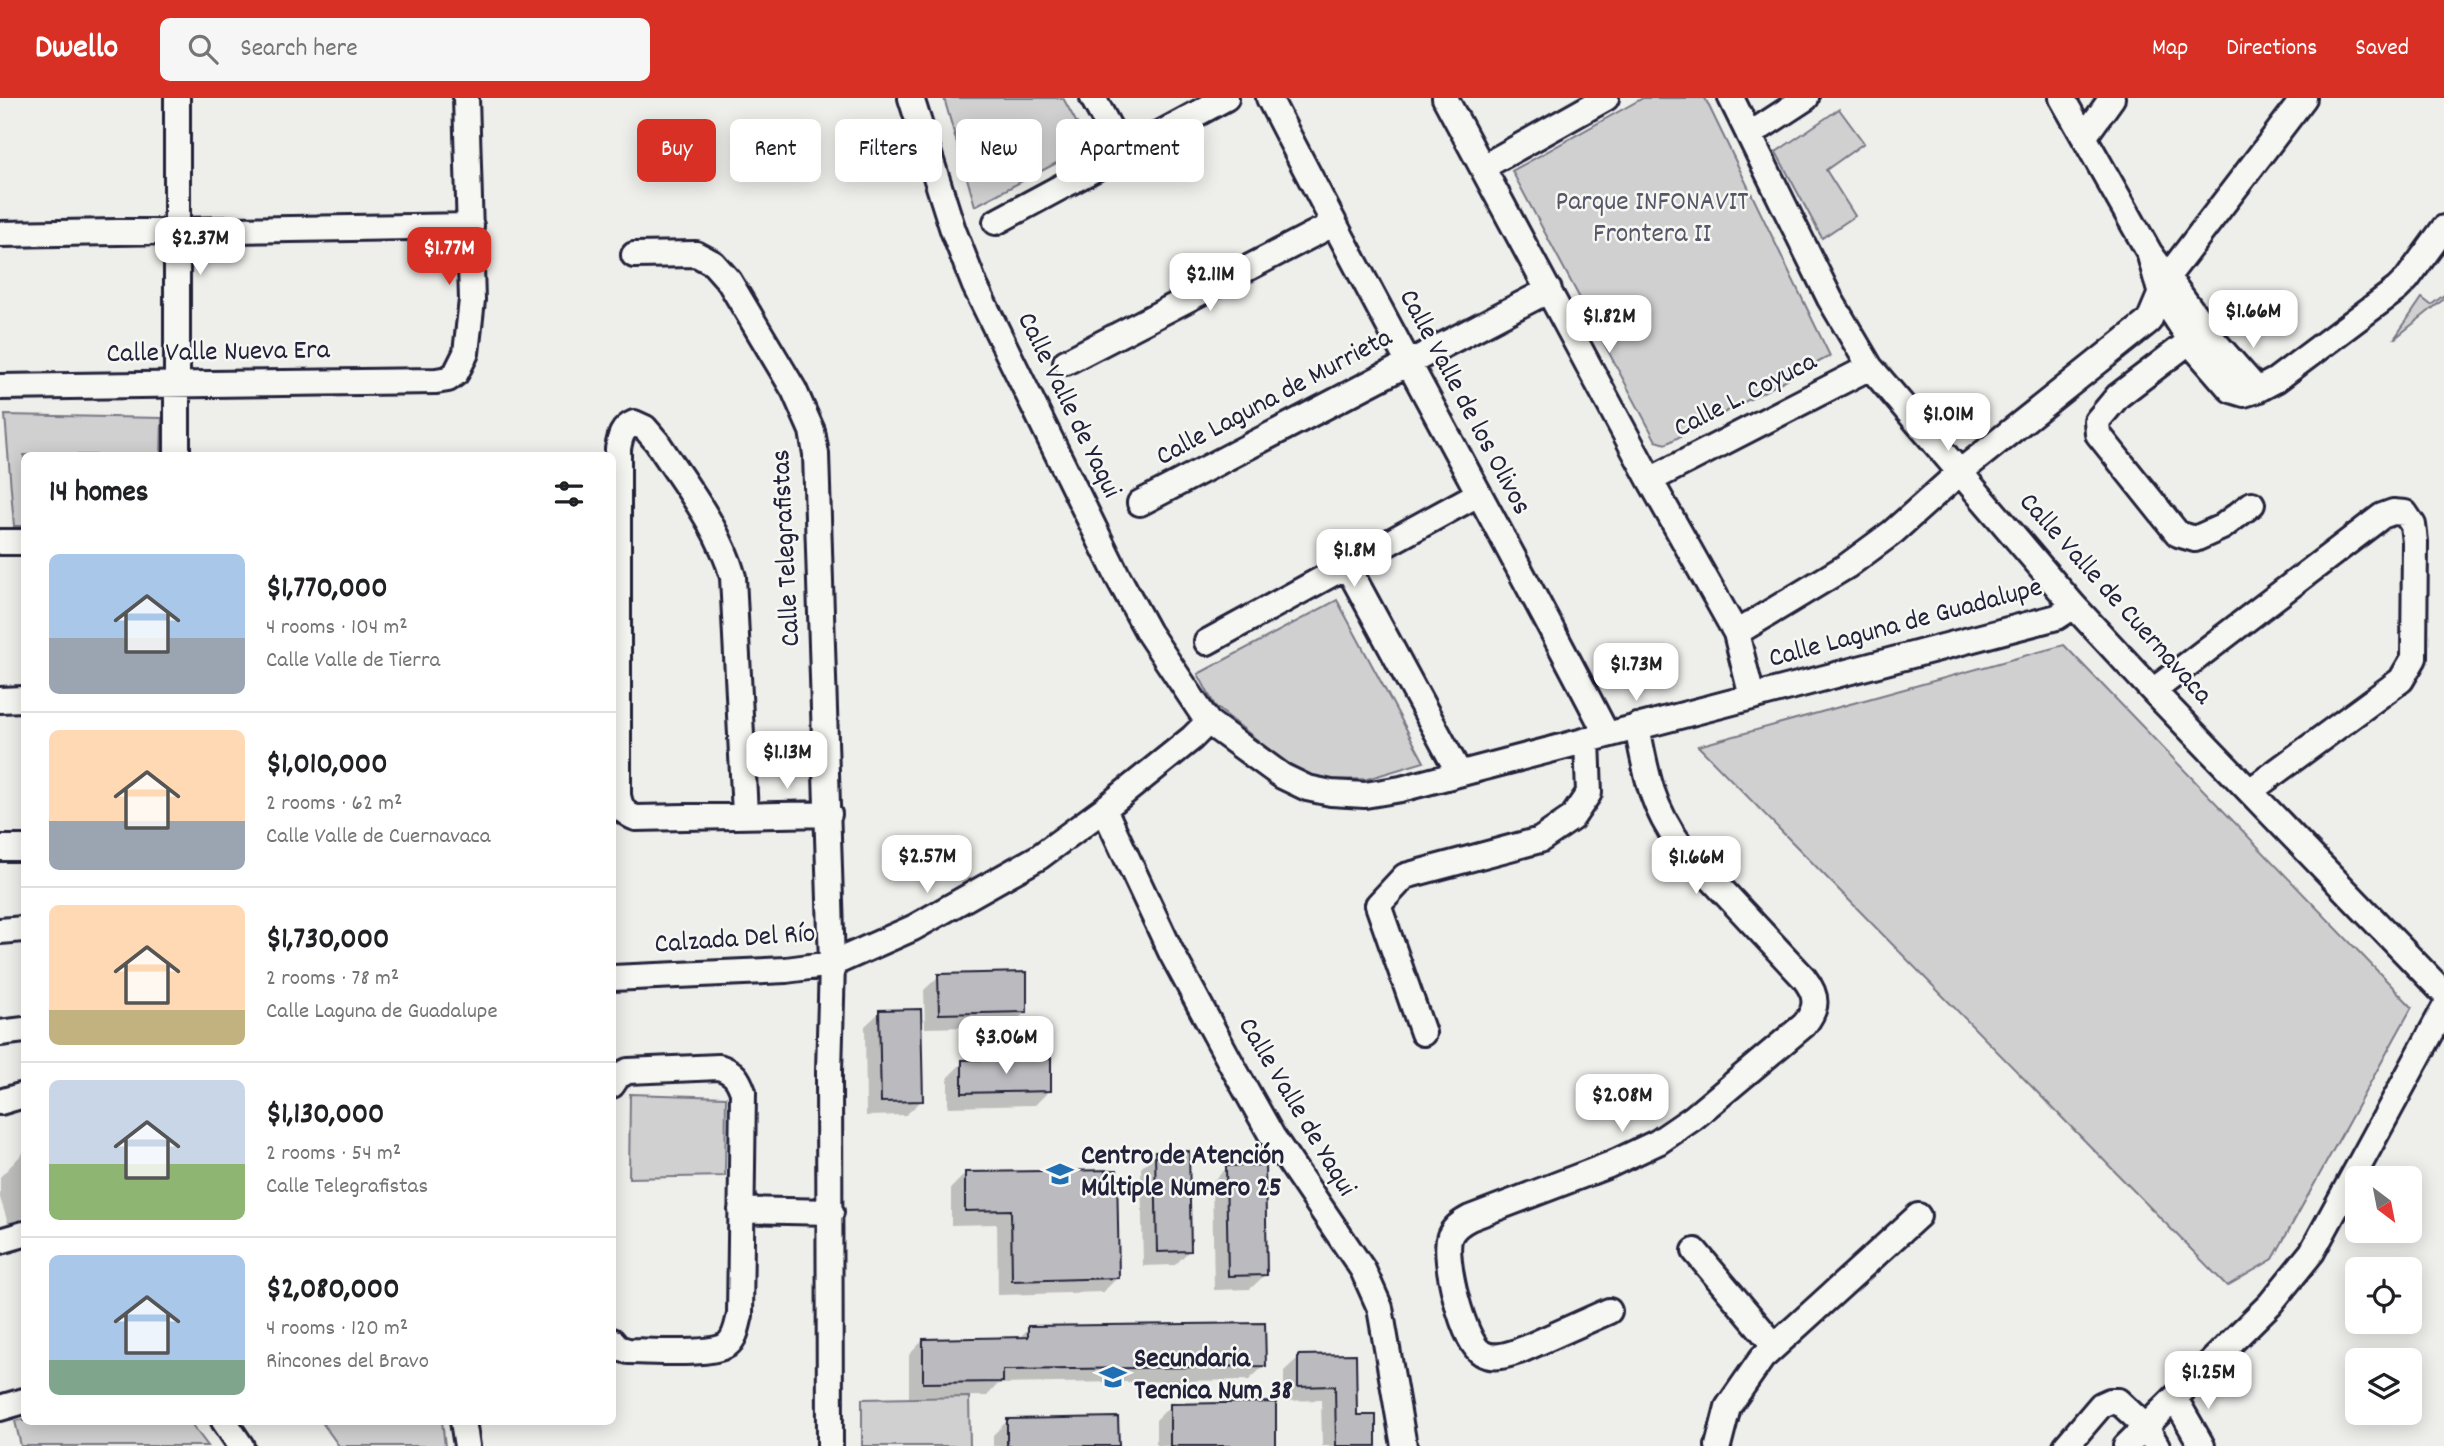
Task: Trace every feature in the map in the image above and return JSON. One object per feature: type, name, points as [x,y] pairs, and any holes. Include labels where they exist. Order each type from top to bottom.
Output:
[{"type":"street","points":[[177,98],[177,452]]},
{"type":"street","points":[[0,234],[471,226],[466,98]]},
{"type":"street","name":"Calle Valle de Yaqui","points":[[911,98],[953,230],[975,286],[1118,577],[1148,632],[1208,722]]},
{"type":"street","points":[[1093,98],[1104,119]]},
{"type":"street","points":[[1187,119],[1226,98]]},
{"type":"street","name":"Calle Valle de los Olivos","points":[[1269,98],[1333,224],[1539,604],[1597,738]]},
{"type":"street","name":"Calle Laguna de Guadalupe","points":[[1446,98],[1650,480],[1736,633],[1752,697]]},
{"type":"street","points":[[1483,167],[1606,98]]},
{"type":"street","name":"Calle Valle de Cuernavaca","points":[[1731,98],[1830,299],[1870,367],[2074,606],[2444,993]]},
{"type":"street","points":[[1749,135],[1806,98]]},
{"type":"street","points":[[2062,98],[2149,252],[2164,285],[2231,390],[2244,394],[2276,380],[2397,289],[2444,228]]},
{"type":"street","points":[[2084,137],[2112,98]]},
{"type":"street","points":[[1736,633],[1847,566],[1893,532],[1960,472],[2150,321],[2164,285],[2304,98]]},
{"type":"street","points":[[996,222],[1070,182]]},
{"type":"street","points":[[1066,362],[1333,224]]},
{"type":"street","name":"Calle Valle Nueva Era","points":[[0,387],[436,382],[448,379],[456,373],[466,353],[471,300],[471,226]]},
{"type":"street","name":"Calle Telegrafistas","points":[[634,255],[696,254],[713,263],[729,281],[794,390],[812,431],[816,454],[832,964],[829,1071],[830,1446]]},
{"type":"street","name":"Calle Laguna de Murrieta","points":[[1140,503],[1549,290]]},
{"type":"street","points":[[2200,345],[2118,396],[2097,422],[2098,434],[2178,534],[2194,540],[2222,527],[2252,504]]},
{"type":"street","name":"Calle L. Coyuca","points":[[1650,480],[1870,367]]},
{"type":"street","name":"Calle Telegrafistas","points":[[745,814],[736,600],[730,566],[717,533],[657,442],[645,428],[634,423],[627,426],[620,435],[618,449],[620,804],[629,816],[636,818],[829,814]]},
{"type":"street","points":[[1207,642],[1478,494]]},
{"type":"street","points":[[2153,691],[2382,516],[2393,512],[2405,513],[2413,525],[2415,542],[2414,658],[2401,680],[2250,791]]},
{"type":"street","points":[[0,542],[21,542]]},
{"type":"street","points":[[1347,566],[1459,773]]},
{"type":"street","name":"Calle Laguna de Guadalupe","points":[[1208,722],[1282,776],[1307,788],[1365,795],[1597,738],[2057,617],[2074,606]]},
{"type":"street","points":[[0,700],[21,699]]},
{"type":"street","name":"Calzada Del Río","points":[[616,978],[786,970],[832,964],[914,928],[1039,857],[1104,809],[1208,722]]},
{"type":"street","points":[[1609,1311],[1519,1351],[1503,1356],[1488,1356],[1479,1352],[1472,1342],[1459,1307],[1449,1265],[1450,1236],[1459,1225],[1470,1218],[1609,1165],[1658,1142],[1693,1118],[1804,1025],[1814,1013],[1816,1001],[1813,989],[1804,978],[1680,845],[1664,824],[1649,789],[1637,726]]},
{"type":"street","points":[[1423,1033],[1378,905],[1405,876],[1540,840],[1572,818],[1589,793],[1597,738]]},
{"type":"street","name":"Calle Valle de Yaqui","points":[[1104,809],[1171,952],[1233,1067],[1272,1136],[1367,1280],[1380,1308],[1404,1446]]},
{"type":"street","points":[[0,848],[21,848]]},
{"type":"street","points":[[0,930],[21,929]]},
{"type":"street","points":[[2126,1446],[2152,1436],[2175,1399],[2270,1304],[2312,1252],[2444,1009]]},
{"type":"street","points":[[0,1033],[21,1030]]},
{"type":"street","points":[[616,1079],[628,1071],[719,1068],[731,1071],[739,1079],[743,1092],[740,1315],[736,1332],[729,1343],[715,1350],[628,1351],[616,1346]]},
{"type":"street","points":[[0,1102],[21,1096]]},
{"type":"street","points":[[741,1210],[831,1212]]},
{"type":"street","points":[[1718,1446],[1728,1407],[1762,1358],[1918,1216]]},
{"type":"street","points":[[0,1241],[21,1235]]},
{"type":"street","points":[[1695,1251],[1774,1345]]},
{"type":"street","points":[[2175,1399],[2202,1446]]},
{"type":"street","points":[[2066,1446],[2101,1405],[2110,1401],[2118,1401],[2152,1436]]},
{"type":"street","points":[[0,1408],[21,1402]]},
{"type":"street","points":[[227,1425],[241,1446]]},
{"type":"street","points":[[464,1425],[467,1446]]},
{"type":"green space","points":[[944,98],[1063,98],[1075,119],[1056,119],[1056,163],[1042,171],[1042,119],[956,119],[956,140]]},
{"type":"green space","name":"Parque INFONAVIT Frontera II","points":[[1643,98],[1705,98],[1830,356],[1666,444],[1656,441],[1512,171]]},
{"type":"green space","points":[[1839,109],[1864,143],[1826,170],[1855,216],[1822,238],[1776,152]]},
{"type":"green space","points":[[968,182],[1020,182],[975,206]]},
{"type":"green space","points":[[2444,295],[2444,299],[2394,339],[2422,298],[2431,305]]},
{"type":"green space","points":[[5,415],[162,418],[161,452],[21,452],[21,526],[14,526]]},
{"type":"green space","points":[[1337,600],[1424,762],[1367,779],[1320,780],[1282,760],[1215,706],[1198,674]]},
{"type":"green space","points":[[2064,645],[2412,1007],[2273,1259],[2227,1286],[1698,746]]},
{"type":"green space","points":[[630,1094],[726,1097],[725,1176],[629,1178]]},
{"type":"green space","points":[[969,1397],[970,1446],[862,1446],[862,1399]]},
{"type":"green space","points":[[21,1420],[21,1425],[192,1425],[208,1446],[21,1446],[15,1421]]},
{"type":"green space","points":[[324,1425],[442,1425],[445,1446],[339,1446]]},
{"type":"building","points":[[1027,972],[1027,1012],[939,1014],[938,974]]},
{"type":"building","points":[[921,1009],[923,1101],[881,1102],[879,1010]]},
{"type":"building","points":[[1051,1058],[1051,1091],[962,1093],[962,1060]]},
{"type":"building","points":[[1189,1151],[1191,1251],[1157,1252],[1155,1152]]},
{"type":"building","points":[[1265,1165],[1267,1275],[1228,1276],[1226,1166]]},
{"type":"building","points":[[1117,1170],[1119,1278],[1012,1281],[1011,1210],[965,1211],[965,1172]]},
{"type":"building","points":[[1265,1323],[1266,1366],[1003,1370],[1003,1382],[923,1383],[923,1339],[1028,1337],[1028,1326]]},
{"type":"building","points":[[1356,1354],[1357,1415],[1376,1415],[1376,1446],[1336,1446],[1335,1386],[1298,1387],[1298,1355]]},
{"type":"building","points":[[1276,1402],[1276,1446],[1170,1446],[1170,1404]]},
{"type":"building","points":[[1118,1417],[1119,1446],[1007,1446],[1007,1419]]},
{"type":"place","name":"Centro de Atención Múltiple Numero 25","points":[[1060,1174]]},
{"type":"place","name":"Secundaria Tecnica Num 38","points":[[1113,1377]]}]
